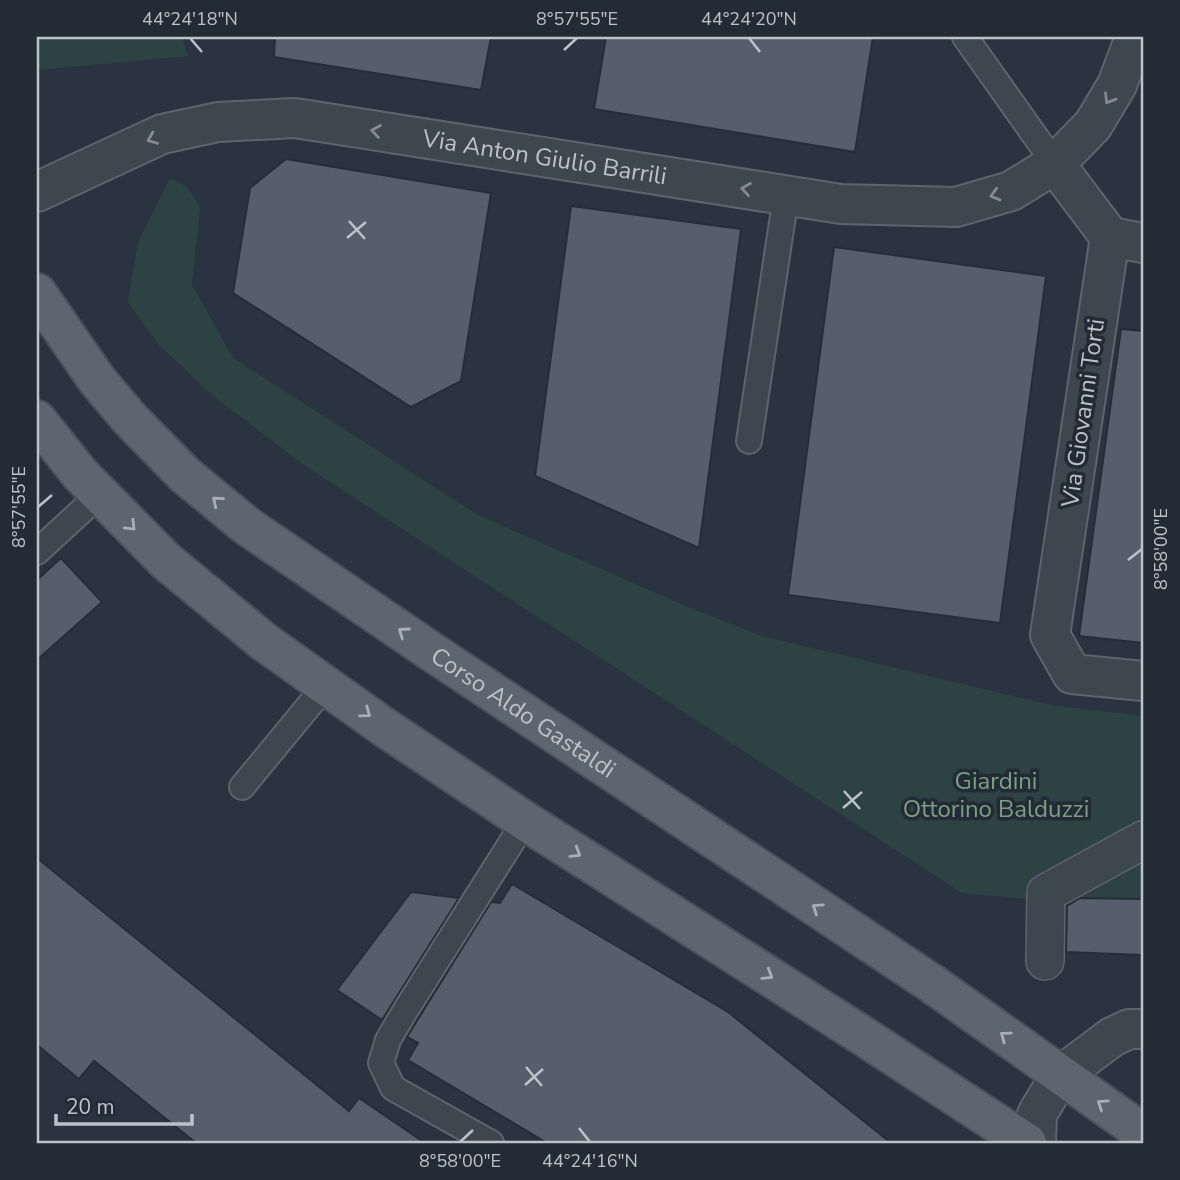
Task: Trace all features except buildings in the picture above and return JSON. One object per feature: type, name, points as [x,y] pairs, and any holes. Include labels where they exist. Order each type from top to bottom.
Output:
[{"type":"main road","name":"Corso Aldo Gastaldi","points":[[37,293],[97,380],[130,419],[186,475],[247,526],[931,983],[1143,1133]]},
{"type":"main road","points":[[37,420],[80,474],[166,561],[263,641],[525,821],[1027,1143]]},
{"type":"street","points":[[1055,164],[1093,125],[1117,85],[1135,37]]},
{"type":"street","name":"Via Anton Giulio Barrili","points":[[37,192],[162,134],[218,122],[295,118],[841,204],[956,207],[1011,191],[1055,164]]},
{"type":"street","name":"Via Giovanni Torti","points":[[1055,164],[1127,240],[1050,635],[1072,674],[1143,681]]},
{"type":"street","points":[[1045,961],[1046,893],[1143,840]]},
{"type":"street","points":[[1036,1143],[1037,1114],[1060,1076],[1112,1037],[1129,1029],[1143,1029]]},
{"type":"lane","name":"Via Giovanni Torti","points":[[965,37],[1055,164]]},
{"type":"lane","points":[[749,441],[786,195]]},
{"type":"lane","points":[[37,552],[100,494]]},
{"type":"lane","points":[[242,787],[326,685]]},
{"type":"lane","points":[[491,1143],[393,1088],[381,1063],[388,1040],[405,1011],[525,821]]},
{"type":"green space","points":[[37,37],[182,37],[188,56],[37,70]]},
{"type":"green space","name":"Giardini Ottorino Balduzzi","points":[[170,178],[187,187],[200,207],[192,285],[233,358],[478,515],[695,610],[762,636],[1050,705],[1143,716],[1143,910],[962,893],[304,465],[212,395],[158,344],[128,302],[138,242]]}]
